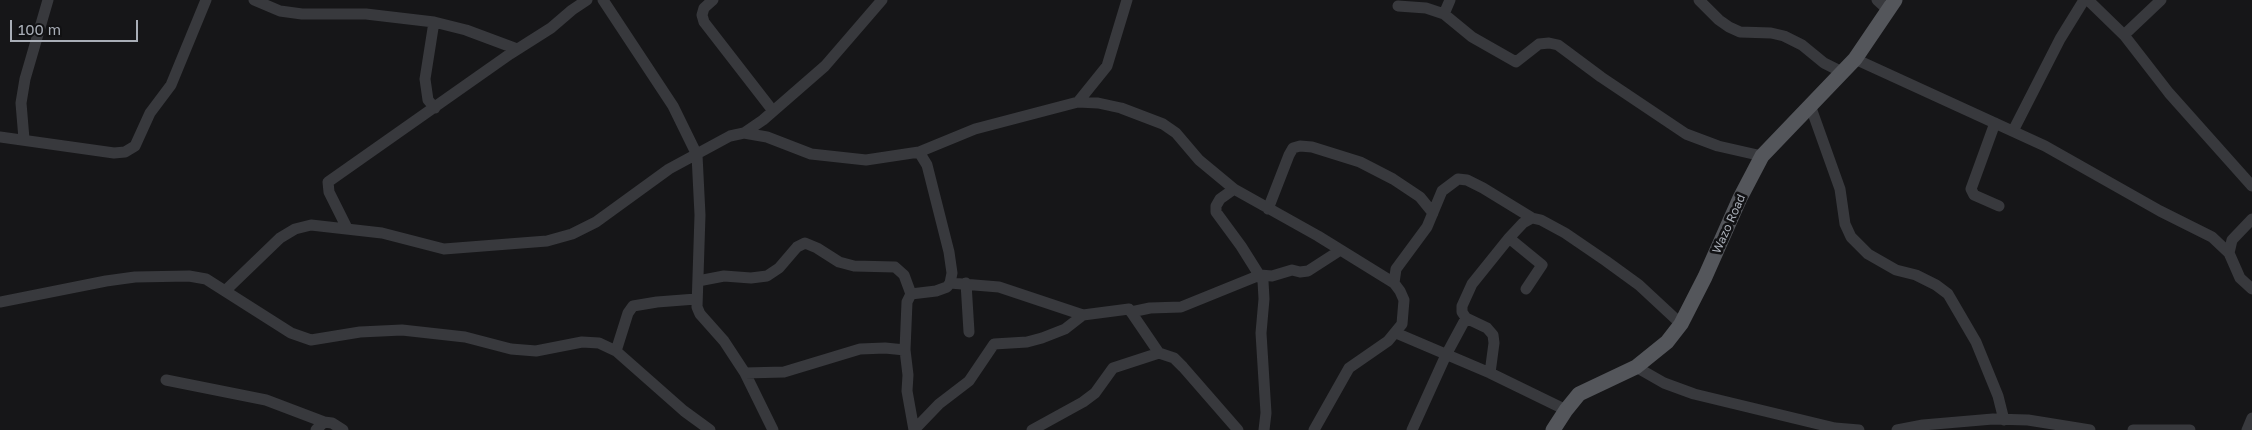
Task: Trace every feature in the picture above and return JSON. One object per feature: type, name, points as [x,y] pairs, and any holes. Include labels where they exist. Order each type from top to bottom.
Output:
[{"type":"main road","name":"Wazo Road","points":[[1553,430],[1566,410],[1584,391],[1636,367],[1662,346],[1681,324],[1705,277],[1740,198],[1762,156],[1855,59],[1892,6]]},
{"type":"street","points":[[24,139],[21,102],[48,0]]},
{"type":"street","points":[[0,138],[24,139],[114,153],[125,152],[135,146],[150,113],[171,85],[206,0]]},
{"type":"street","points":[[254,0],[280,11],[302,14],[366,14],[434,22],[474,33],[518,49]]},
{"type":"street","points":[[347,228],[329,192],[328,182],[551,28],[587,0]]},
{"type":"street","points":[[603,0],[673,106],[697,155],[700,216],[696,299],[700,314],[724,341],[745,373],[773,430]]},
{"type":"street","points":[[713,0],[704,8],[702,15],[704,22],[774,111]]},
{"type":"street","points":[[744,133],[774,111],[825,66],[882,0]]},
{"type":"street","points":[[1078,102],[1108,66],[1127,0]]},
{"type":"street","points":[[1444,14],[1450,0]]},
{"type":"street","points":[[1699,0],[1729,27],[1740,32],[1771,33],[1784,36],[1802,45],[1824,63],[1842,72]]},
{"type":"street","points":[[1877,0],[1892,6]]},
{"type":"street","points":[[2013,131],[2060,40],[2084,0]]},
{"type":"street","points":[[2088,0],[2124,35],[2169,93],[2252,186]]},
{"type":"street","points":[[2124,35],[2162,0]]},
{"type":"street","points":[[1398,6],[1426,8],[1444,14],[1472,37],[1516,62],[1539,44],[1549,43],[1558,45],[1601,78],[1686,134],[1718,146],[1762,156]]},
{"type":"street","points":[[434,22],[425,79],[428,100],[434,108]]},
{"type":"street","points":[[1855,59],[2045,146],[2160,211],[2212,237],[2229,253],[2240,278],[2252,289]]},
{"type":"street","points":[[225,291],[280,238],[295,229],[311,225],[347,228],[382,234],[444,249],[547,241],[572,234],[596,222],[670,169],[730,136],[744,133],[767,137],[811,154],[841,159],[866,160],[919,152],[975,129],[1078,102],[1098,103],[1121,108],[1163,124],[1176,133],[1199,160],[1234,189],[1318,236],[1339,251],[1394,283],[1404,300],[1404,318],[1396,333],[1349,368],[1314,430]]},
{"type":"street","points":[[1810,105],[1840,189],[1845,224],[1851,237],[1868,254],[1896,270],[1916,275],[1936,285],[1948,294],[1976,342],[1998,396],[2004,420]]},
{"type":"street","points":[[1995,123],[1971,189],[1974,195],[1999,206]]},
{"type":"street","points":[[1268,209],[1289,155],[1293,148],[1300,146],[1312,147],[1360,162],[1393,179],[1420,197],[1433,213]]},
{"type":"street","points":[[919,152],[926,165],[949,252],[950,282]]},
{"type":"street","points":[[1394,283],[1396,269],[1427,227],[1444,188],[1462,179],[1483,188],[1532,218],[1542,220],[1565,233],[1639,285],[1681,324]]},
{"type":"street","points":[[1234,189],[1220,199],[1216,206],[1216,212],[1265,277],[1261,333],[1266,413],[1264,430]]},
{"type":"street","points":[[1490,373],[1494,344],[1493,335],[1487,328],[1466,318],[1462,312],[1462,306],[1472,284],[1522,223],[1532,218]]},
{"type":"street","points":[[2229,253],[2232,240],[2252,219]]},
{"type":"street","points":[[1509,238],[1542,265],[1526,289]]},
{"type":"street","points":[[698,282],[724,276],[751,278],[768,276],[779,268],[797,247],[805,243],[839,262],[868,267],[887,265],[894,267],[904,275],[911,294],[907,302],[905,350],[908,375],[907,392],[914,430],[939,404],[969,381],[994,344],[1027,342],[1042,338],[1065,329],[1083,315]]},
{"type":"street","points":[[1132,312],[1150,308],[1181,307],[1265,277],[1292,270],[1308,271],[1339,251]]},
{"type":"street","points":[[1381,275],[1396,269]]},
{"type":"street","points":[[0,302],[81,284],[172,275],[206,279],[291,333],[311,340],[360,332],[402,330],[464,337],[511,349],[536,350],[582,342],[599,343],[616,350],[684,411],[710,430]]},
{"type":"street","points":[[911,294],[940,290],[950,282],[966,283],[1020,292],[1083,315],[1102,314],[1125,308],[1132,312],[1159,352],[1174,358],[1238,430]]},
{"type":"street","points":[[966,283],[969,332]]},
{"type":"street","points":[[616,350],[628,313],[633,306],[696,299]]},
{"type":"street","points":[[1412,430],[1446,355],[1466,318]]},
{"type":"street","points":[[1396,333],[1490,373],[1566,410]]},
{"type":"street","points":[[745,373],[784,372],[860,349],[885,348],[905,350]]},
{"type":"street","points":[[1032,430],[1083,402],[1095,393],[1113,368],[1159,352]]},
{"type":"street","points":[[1636,367],[1664,383],[1694,394],[1835,428],[1859,430]]},
{"type":"street","points":[[166,380],[266,400],[320,426],[332,423],[343,430]]},
{"type":"street","points":[[2247,430],[2252,418]]},
{"type":"street","points":[[1897,430],[1924,425],[1979,425],[2004,420],[2029,425],[2090,430]]},
{"type":"street","points":[[2133,430],[2190,430]]}]
